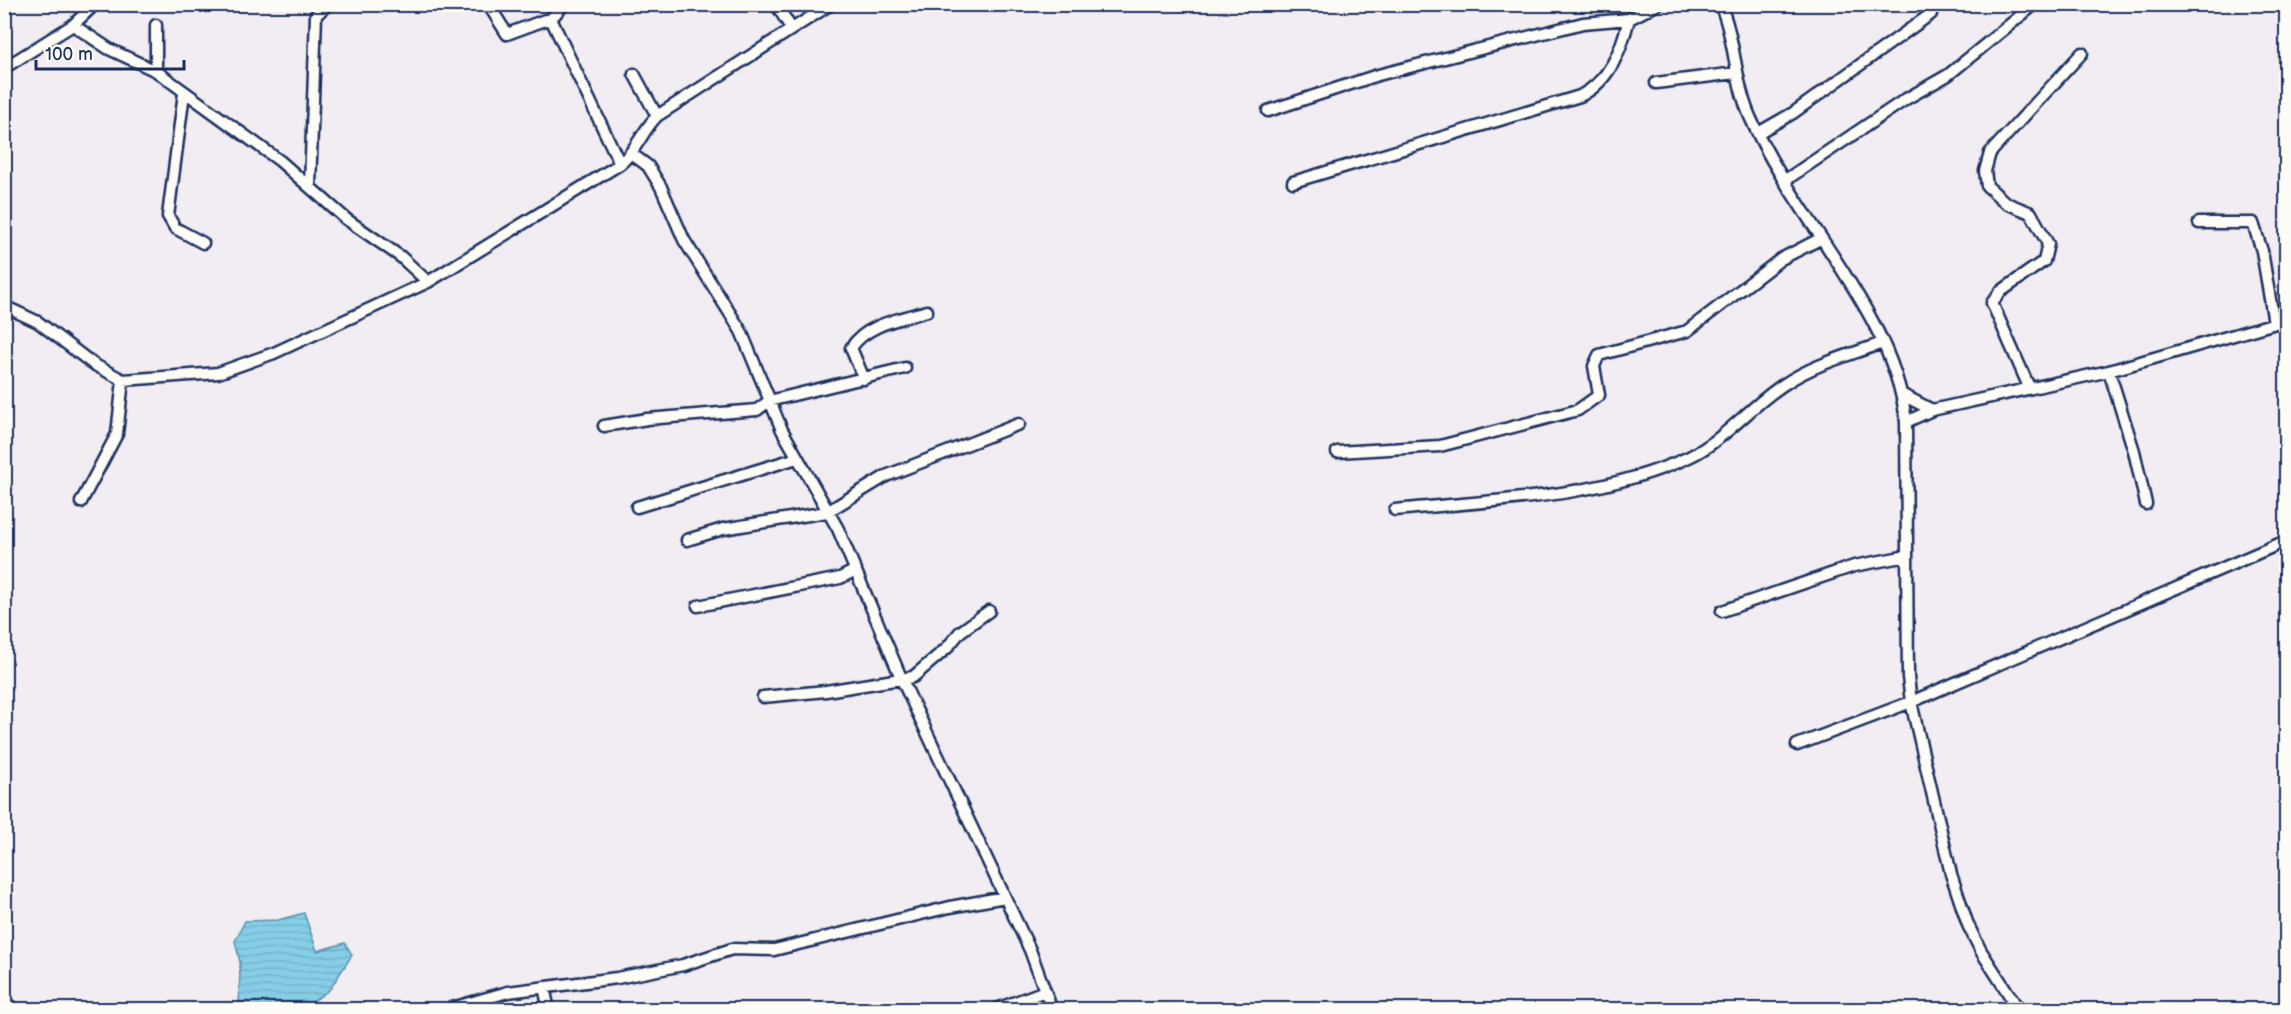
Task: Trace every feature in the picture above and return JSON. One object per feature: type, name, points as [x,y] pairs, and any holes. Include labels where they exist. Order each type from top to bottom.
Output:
[{"type":"street","points":[[4,68],[73,25],[95,4]]},
{"type":"street","points":[[310,186],[316,15],[328,4]]},
{"type":"street","points":[[488,4],[507,34],[549,20],[564,4]]},
{"type":"street","points":[[776,4],[791,28]]},
{"type":"street","points":[[4,306],[38,322],[93,364],[123,380],[218,373],[274,353],[428,282],[620,164],[632,154],[657,116],[831,4]]},
{"type":"street","points":[[1268,111],[1378,75],[1583,23],[1629,19],[1658,4]]},
{"type":"street","points":[[1720,4],[1729,28],[1740,91],[1758,133],[1784,181],[1869,314],[1903,395],[1906,422],[1908,677],[1911,702],[1951,874],[1968,925],[1980,951],[2019,1010]]},
{"type":"street","points":[[1784,181],[1906,99],[1948,75],[2035,4]]},
{"type":"street","points":[[1758,133],[1793,113],[1931,14]]},
{"type":"street","points":[[1293,182],[1580,96],[1594,88],[1608,71],[1623,42],[1629,19]]},
{"type":"street","points":[[549,20],[554,23],[620,164]]},
{"type":"street","points":[[73,25],[110,49],[156,71],[280,161],[346,219],[401,257],[428,282]]},
{"type":"street","points":[[156,25],[156,71]]},
{"type":"street","points":[[2029,387],[1992,303],[2000,292],[2044,261],[2048,244],[2031,213],[1996,197],[1987,186],[1985,171],[1990,153],[2082,53]]},
{"type":"street","points":[[1656,83],[1736,73]]},
{"type":"street","points":[[634,74],[657,116]]},
{"type":"street","points":[[184,93],[168,216],[170,225],[203,243]]},
{"type":"street","points":[[632,154],[648,166],[661,187],[684,240],[741,331],[797,458],[838,529],[902,680],[1030,950],[1052,1010]]},
{"type":"street","points":[[2199,224],[2253,223],[2262,251],[2274,324]]},
{"type":"street","points":[[1337,452],[1440,446],[1578,410],[1599,395],[1594,366],[1599,355],[1687,331],[1781,259],[1821,239]]},
{"type":"street","points":[[864,379],[851,348],[857,338],[884,324],[927,311]]},
{"type":"street","points":[[1906,422],[1932,410],[2109,371],[2286,320]]},
{"type":"street","points":[[1395,510],[1550,494],[1624,480],[1661,469],[1699,450],[1794,378],[1813,367],[1882,343]]},
{"type":"street","points":[[604,426],[647,419],[758,410],[770,401],[905,368]]},
{"type":"street","points":[[2109,371],[2134,451],[2146,504]]},
{"type":"street","points":[[81,502],[117,434],[123,380]]},
{"type":"street","points":[[1903,395],[1932,410]]},
{"type":"street","points":[[687,540],[723,529],[827,512],[886,476],[1019,424]]},
{"type":"street","points":[[638,507],[797,458]]},
{"type":"street","points":[[1797,745],[1911,702],[2286,541]]},
{"type":"street","points":[[1722,611],[1854,566],[1907,556]]},
{"type":"street","points":[[698,606],[840,578],[856,570]]},
{"type":"street","points":[[763,697],[826,691],[913,677],[947,648],[960,632],[989,611]]},
{"type":"street","points":[[445,1010],[508,992],[617,978],[683,965],[732,949],[764,952],[774,950],[950,907],[1005,897]]},
{"type":"street","points":[[544,987],[549,1010]]},
{"type":"street","points":[[994,1010],[1045,991]]},
{"type":"street","points":[[4,1002],[16,1010]]},
{"type":"water","points":[[304,913],[317,951],[345,943],[352,955],[330,989],[303,1009],[239,1009],[240,962],[235,941],[245,921],[278,920]]}]
